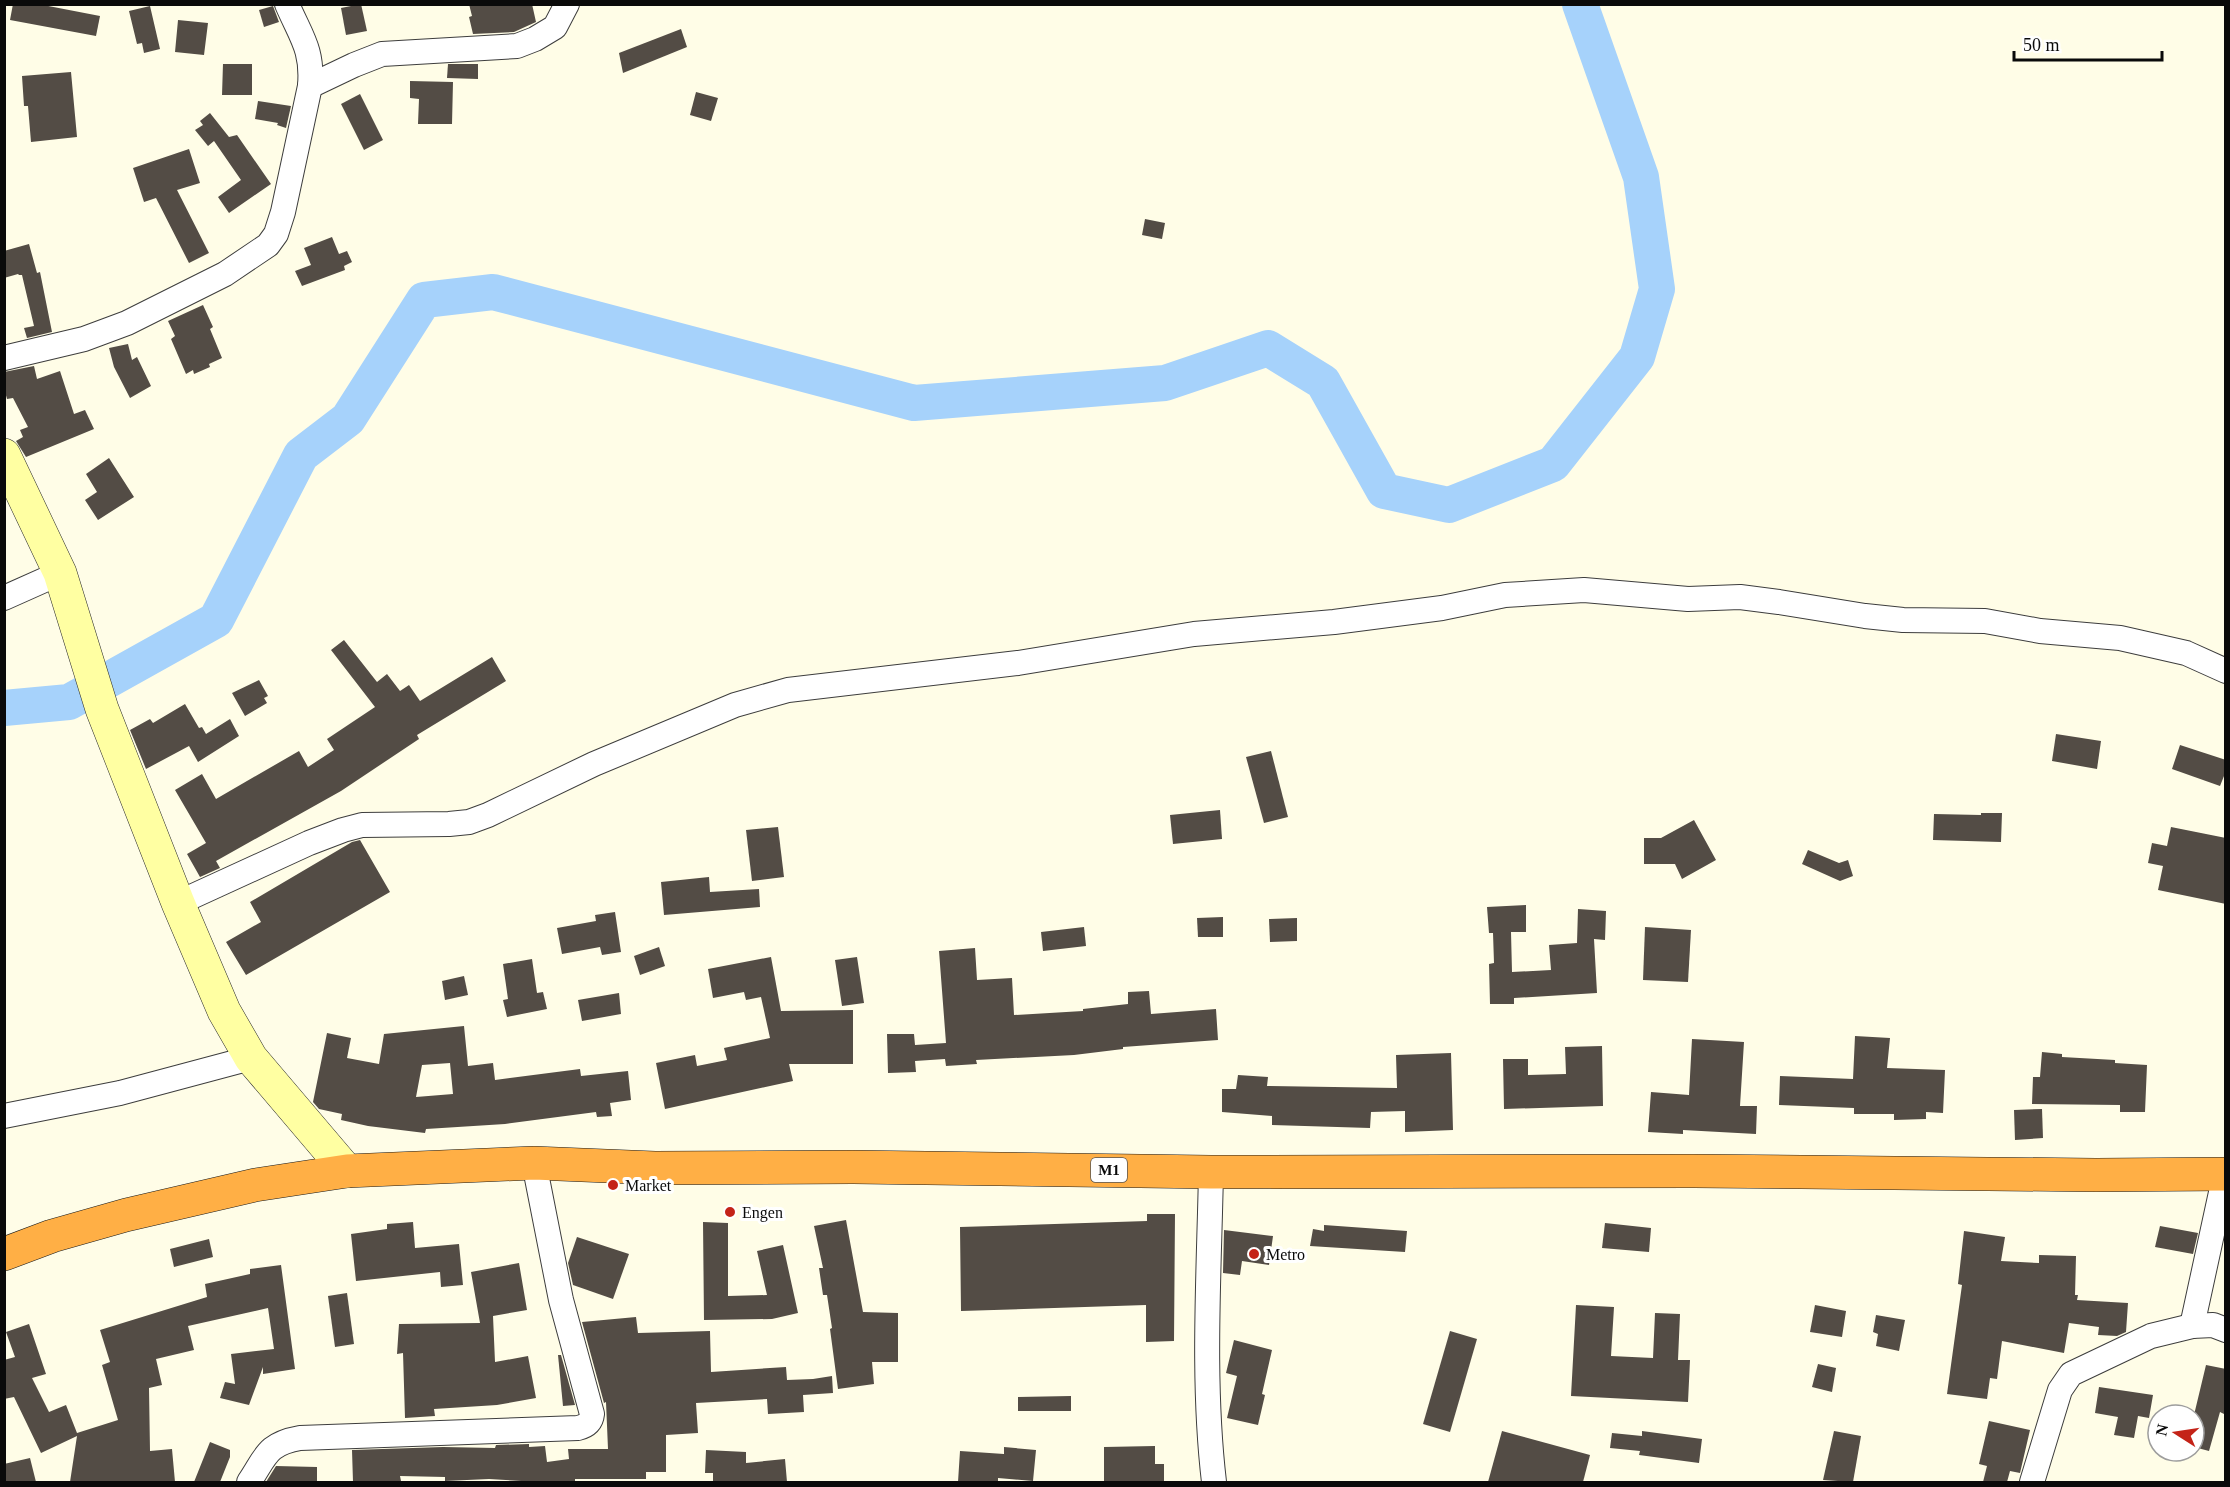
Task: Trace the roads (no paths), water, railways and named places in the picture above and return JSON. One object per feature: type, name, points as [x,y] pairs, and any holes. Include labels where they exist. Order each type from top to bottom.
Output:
[{"type":"highway","name":"M1","points":[[4,1254],[52,1236],[126,1215],[255,1185],[347,1171],[534,1163],[655,1168],[853,1167],[1211,1172],[1694,1171],[2062,1175],[2225,1174]]},
{"type":"street","points":[[4,358],[84,339],[127,323],[225,274],[268,245],[276,234],[283,212],[310,86],[312,66],[308,48],[287,4]]},
{"type":"street","points":[[310,86],[382,54],[517,46],[555,27],[567,4]]},
{"type":"street","points":[[4,455],[60,573],[102,709],[178,903],[224,1011],[251,1058],[347,1171]]},
{"type":"street","points":[[4,598],[60,573]]},
{"type":"street","points":[[178,903],[309,843],[343,830],[362,825],[469,822],[594,764],[735,705],[788,690],[1018,663],[1194,634],[1334,622],[1442,608],[1505,595],[1584,590],[1688,599],[1740,597],[1903,620],[1985,621],[2040,631],[2120,638],[2186,653],[2226,671]]},
{"type":"street","points":[[4,1116],[120,1093],[251,1058]]},
{"type":"street","points":[[249,1482],[264,1457],[279,1443],[287,1440],[578,1428],[590,1422],[592,1414],[561,1300],[534,1163]]},
{"type":"street","points":[[1211,1172],[1208,1302],[1210,1446],[1214,1482]]},
{"type":"street","points":[[2192,1326],[2225,1174]]},
{"type":"street","points":[[2032,1482],[2060,1390],[2071,1374],[2151,1336],[2192,1326],[2213,1325],[2226,1330]]},
{"type":"waterway","points":[[4,708],[69,702],[216,620],[301,455],[348,419],[424,300],[493,292],[914,403],[1165,383],[1268,348],[1323,382],[1384,491],[1449,505],[1553,464],[1637,357],[1657,289],[1641,177],[1580,4]]},
{"type":"place","name":"Market","points":[[613,1185]]},
{"type":"place","name":"Engen","points":[[730,1212]]},
{"type":"place","name":"Metro","points":[[1254,1254]]}]
